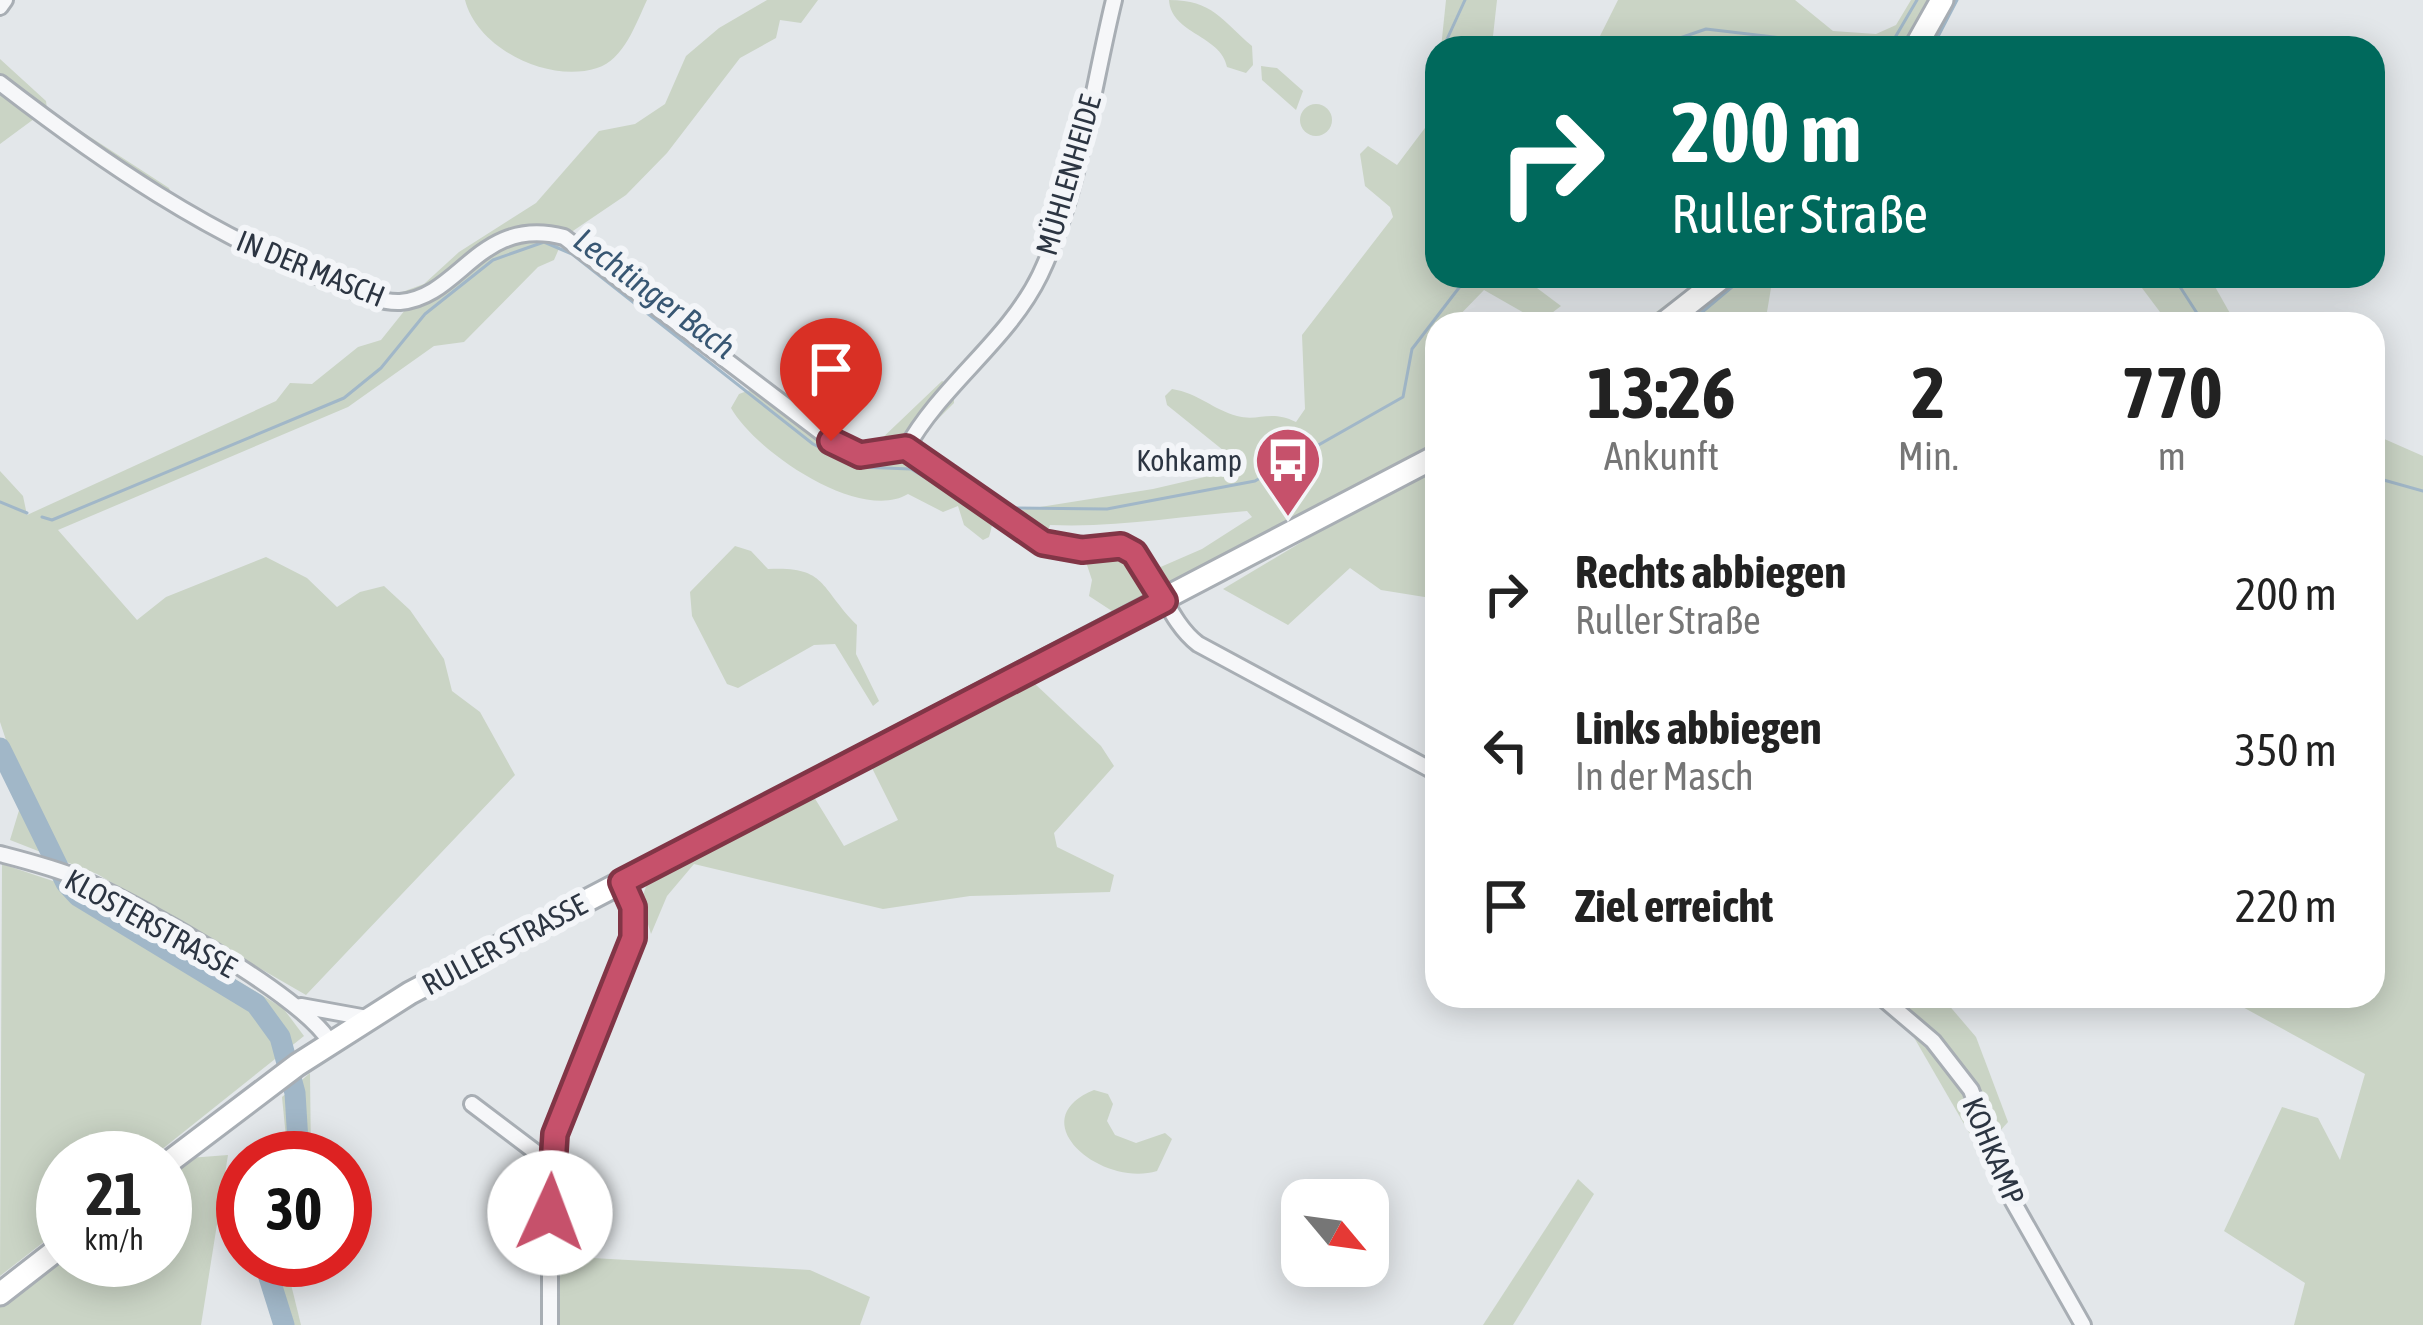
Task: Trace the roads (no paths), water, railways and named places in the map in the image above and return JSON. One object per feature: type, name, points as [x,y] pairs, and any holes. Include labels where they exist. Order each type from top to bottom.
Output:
[{"type":"main road","points":[[1922,36],[1942,0]]},
{"type":"main road","points":[[1678,312],[1709,288]]},
{"type":"main road","name":"RULLER STRASSE","points":[[192,1144],[273,1082],[369,1018],[1425,462]]},
{"type":"main road","points":[[0,1294],[36,1266]]},
{"type":"street","name":"MÜHLENHEIDE","points":[[906,448],[920,422],[980,357],[1039,278],[1060,222],[1114,0]]},
{"type":"street","name":"IN DER MASCH","points":[[0,83],[177,207],[245,246],[377,299],[415,298],[489,244],[529,234],[564,237],[843,449],[860,455],[906,448]]},
{"type":"street","points":[[906,448],[1043,543],[1082,550],[1121,546],[1134,553],[1181,631],[1198,644],[1425,767]]},
{"type":"street","name":"KLOSTERSTRASSE","points":[[0,854],[81,879],[296,1005],[330,1042]]},
{"type":"street","points":[[550,1325],[550,1162],[563,1109],[633,938],[633,907],[622,882]]},
{"type":"street","name":"KLOSTERSTRASSE","points":[[296,1005],[369,1018]]},
{"type":"street","name":"KOHKAMP","points":[[1894,1008],[1933,1041],[1971,1090],[2011,1198],[2084,1325]]},
{"type":"street","points":[[472,1104],[550,1162]]},
{"type":"waterway","name":"Lechtinger Bach","points":[[1448,36],[1465,0]]},
{"type":"waterway","points":[[1896,36],[1917,0]]},
{"type":"waterway","points":[[1938,36],[1957,0]]},
{"type":"waterway","points":[[1686,36],[1706,29],[1765,36]]},
{"type":"waterway","name":"Lechtinger Bach","points":[[42,517],[52,520],[344,398],[381,368],[425,314],[493,260],[544,242],[572,254],[813,444],[858,467],[911,469],[992,518]]},
{"type":"waterway","name":"Lechtinger Bach","points":[[1440,312],[1459,288]]},
{"type":"waterway","points":[[1702,312],[1731,288]]},
{"type":"waterway","points":[[2181,288],[2196,312]]},
{"type":"waterway","name":"Lechtinger Bach","points":[[1007,508],[1107,509],[1255,481],[1403,397],[1412,349],[1425,332]]},
{"type":"waterway","points":[[2385,480],[2423,491]]},
{"type":"waterway","name":"Lechtinger Bach","points":[[0,502],[27,513]]},
{"type":"waterway","points":[[0,748],[66,883],[78,896],[256,1004],[280,1037],[295,1093],[297,1131]]},
{"type":"waterway","points":[[272,1287],[284,1325]]},
{"type":"place","name":"Kohkamp","points":[[1288,519]]}]
